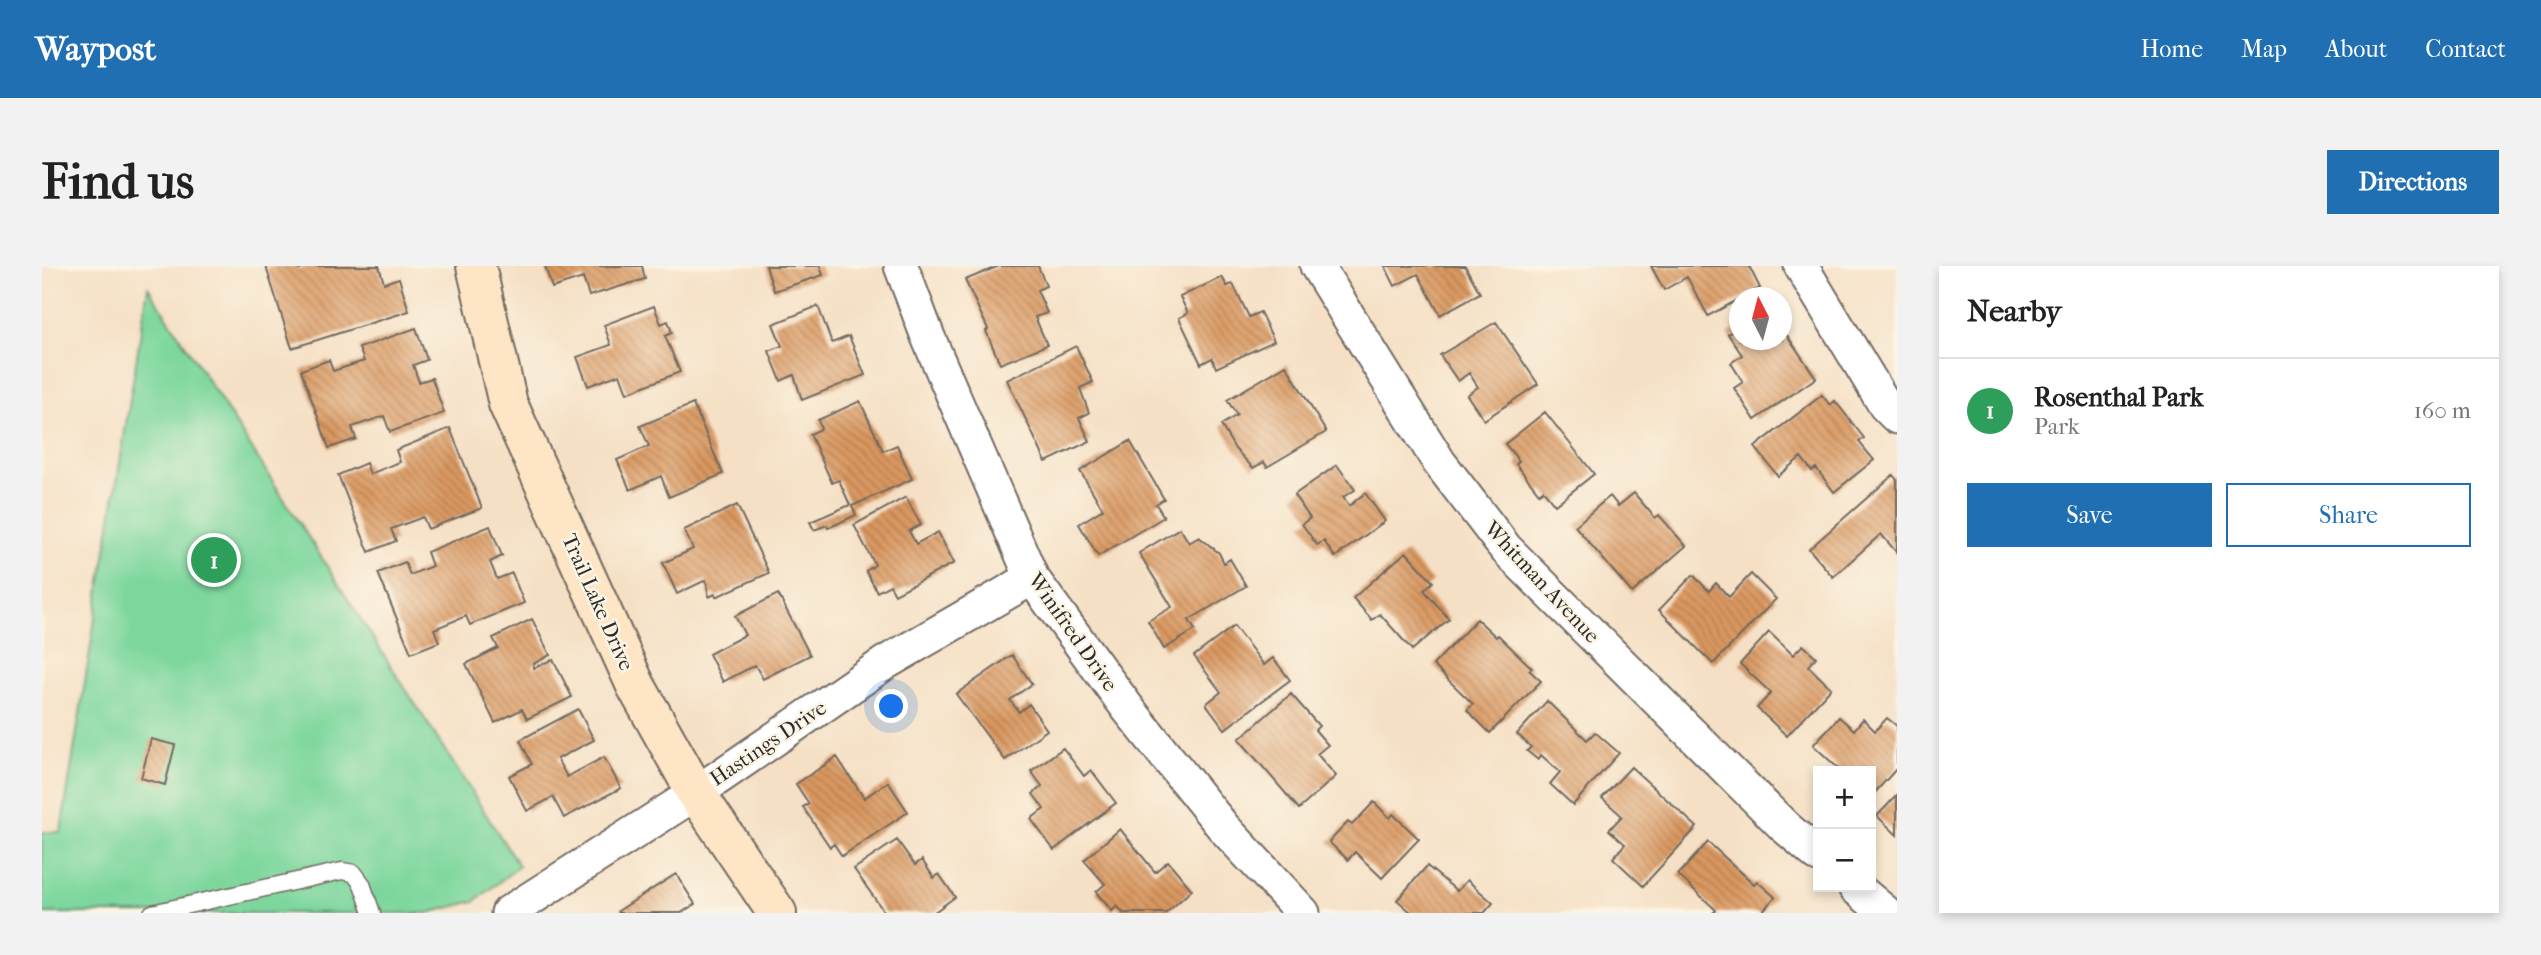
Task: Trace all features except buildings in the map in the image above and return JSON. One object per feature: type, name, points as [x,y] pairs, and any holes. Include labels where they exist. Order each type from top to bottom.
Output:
[{"type":"street","name":"Trail Lake Drive","points":[[476,266],[508,404],[636,686],[695,793],[777,913]]},
{"type":"street","name":"Winifred Drive","points":[[901,266],[933,349],[1032,578],[1146,732],[1224,828],[1303,913]]},
{"type":"street","name":"Whitman Avenue","points":[[1317,266],[1439,462],[1506,549],[1784,826],[1813,851]]},
{"type":"street","points":[[1801,266],[1885,405],[1897,417]]},
{"type":"street","name":"Hastings Drive","points":[[508,913],[695,793],[885,663],[1032,578]]},
{"type":"street","points":[[1861,892],[1886,913]]},
{"type":"lane","points":[[152,913],[342,871],[354,873],[362,884],[372,913]]},
{"type":"green space","points":[[148,287],[519,866],[475,901],[428,913],[42,913],[42,832],[61,832]]},
{"type":"place","name":"Rosenthal Park","points":[[214,560]]}]
